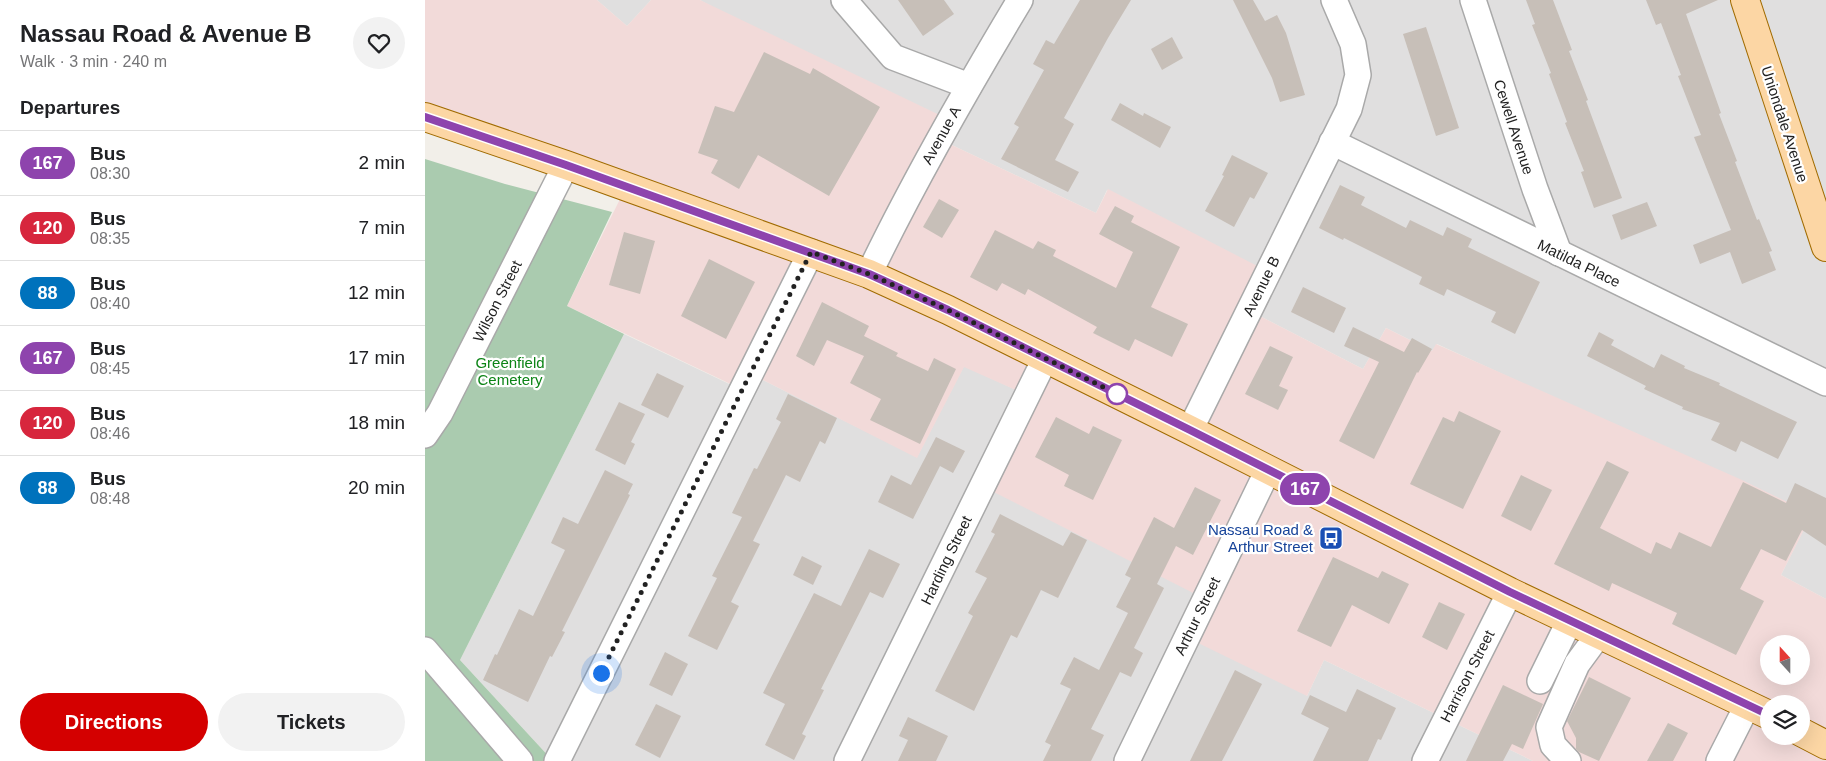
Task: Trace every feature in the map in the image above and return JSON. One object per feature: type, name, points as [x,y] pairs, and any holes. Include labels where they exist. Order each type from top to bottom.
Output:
[{"type":"main road","name":"Uniondale Avenue","points":[[1745,0],[1826,247]]},
{"type":"main road","points":[[425,117],[566,165],[869,274],[948,310],[1190,430],[1510,592],[1758,709]]},
{"type":"main road","points":[[1810,737],[1826,745]]},
{"type":"street","points":[[844,0],[893,57],[969,86]]},
{"type":"street","name":"Avenue A","points":[[869,274],[898,214],[969,86],[1020,0]]},
{"type":"street","name":"Cewell Avenue","points":[[1473,0],[1535,190],[1559,253]]},
{"type":"street","name":"Avenue B","points":[[1190,430],[1349,109],[1358,75],[1353,44],[1339,1]]},
{"type":"street","name":"Matilda Place","points":[[1333,142],[1826,383]]},
{"type":"street","name":"Wilson Street","points":[[425,434],[440,413],[566,165]]},
{"type":"street","points":[[557,761],[811,252]]},
{"type":"street","name":"Harding Street","points":[[847,761],[1045,359]]},
{"type":"street","name":"Arthur Street","points":[[1127,761],[1267,470]]},
{"type":"street","name":"Harrison Street","points":[[1425,761],[1510,592]]},
{"type":"street","points":[[1540,681],[1570,620]]},
{"type":"street","points":[[1568,761],[1553,744],[1549,727],[1577,664],[1599,634]]},
{"type":"street","points":[[425,650],[521,761]]},
{"type":"street","points":[[1719,761],[1758,709]]},
{"type":"shaded area","points":[[425,0],[597,0],[627,26],[651,0],[700,0],[950,120],[939,139],[1096,213],[1108,189],[1267,271],[1248,310],[1363,369],[1386,328],[1432,351],[1436,344],[1742,480],[1812,514],[1781,575],[1826,599],[1826,761],[1533,761],[1324,660],[1307,696],[1194,641],[1213,603],[982,486],[1027,395],[964,367],[917,458],[751,374],[743,390],[567,306],[626,187],[425,117]]},
{"type":"shaded area","points":[[597,0],[651,0],[627,26]]},
{"type":"shaded area","points":[[700,0],[1826,0],[1826,599],[1781,575],[1811,515],[1437,344],[1432,351],[1386,328],[1363,369],[1248,310],[1107,190],[1096,213],[939,139]]},
{"type":"shaded area","points":[[624,334],[742,390],[751,374],[917,457],[964,366],[1027,395],[1214,603],[1307,696],[1324,660],[1533,761],[553,761],[460,660]]},
{"type":"green space","name":"Greenfield Cemetery","points":[[425,159],[505,184],[612,212],[567,306],[624,334],[460,660],[553,761],[425,761]]},
{"type":"building","points":[[898,0],[944,0],[954,14],[923,36]]},
{"type":"building","points":[[1080,0],[1131,0],[1064,118],[1074,124],[1055,160],[1079,172],[1068,192],[1001,159],[1019,127],[1014,124],[1044,70],[1033,64],[1046,40],[1054,44]]},
{"type":"building","points":[[1233,0],[1253,0],[1265,21],[1277,15],[1286,33],[1305,95],[1280,102],[1272,78]]},
{"type":"building","points":[[1526,0],[1553,0],[1572,50],[1569,51],[1588,100],[1586,101],[1622,198],[1594,208],[1581,172],[1584,171],[1565,123],[1567,122],[1549,74],[1551,73],[1532,25],[1535,24]]},
{"type":"building","points":[[1646,0],[1718,0],[1686,14],[1721,113],[1719,114],[1737,161],[1735,162],[1757,220],[1759,219],[1772,251],[1769,252],[1776,270],[1742,284],[1730,252],[1700,264],[1693,245],[1731,230],[1694,137],[1701,135],[1678,76],[1681,75],[1661,23],[1656,25]]},
{"type":"building","points":[[1426,27],[1459,128],[1436,136],[1403,34]]},
{"type":"building","points":[[1172,37],[1183,58],[1162,70],[1151,49]]},
{"type":"building","points":[[764,52],[810,74],[813,68],[880,107],[829,196],[758,155],[739,189],[711,173],[718,160],[698,153],[715,106],[734,112]]},
{"type":"building","points":[[1120,103],[1143,116],[1144,113],[1171,127],[1160,148],[1111,120]]},
{"type":"building","points":[[1232,155],[1268,173],[1254,199],[1250,197],[1234,227],[1205,211],[1224,176],[1222,175]]},
{"type":"building","points":[[1340,185],[1365,197],[1361,205],[1406,228],[1410,220],[1443,236],[1447,227],[1472,239],[1468,247],[1540,282],[1515,334],[1491,322],[1496,312],[1447,289],[1444,296],[1419,284],[1422,277],[1344,238],[1343,240],[1319,228]]},
{"type":"building","points":[[939,199],[959,210],[942,238],[923,227]]},
{"type":"building","points":[[1647,202],[1657,226],[1621,240],[1612,215]]},
{"type":"building","points":[[1115,206],[1134,216],[1131,222],[1180,247],[1151,307],[1188,324],[1172,357],[1135,339],[1129,351],[1093,333],[1097,327],[1028,289],[1025,295],[1002,283],[997,291],[970,277],[995,230],[1033,249],[1038,241],[1056,250],[1053,256],[1116,288],[1133,252],[1099,234]]},
{"type":"building","points":[[624,232],[655,241],[640,294],[609,285]]},
{"type":"building","points":[[709,259],[755,282],[726,339],[681,316]]},
{"type":"building","points":[[1303,287],[1346,308],[1334,333],[1291,312]]},
{"type":"building","points":[[822,302],[869,326],[864,336],[898,353],[896,356],[928,371],[934,358],[956,369],[920,444],[870,420],[881,399],[850,383],[864,356],[827,340],[814,366],[796,356]]},
{"type":"building","points":[[1353,327],[1404,352],[1412,338],[1432,349],[1417,372],[1374,459],[1339,441],[1379,362],[1344,346]]},
{"type":"building","points":[[1599,332],[1614,340],[1611,345],[1654,368],[1661,354],[1685,366],[1684,368],[1720,383],[1719,385],[1797,422],[1778,459],[1741,441],[1736,452],[1711,440],[1720,423],[1682,409],[1683,407],[1644,389],[1646,386],[1587,356]]},
{"type":"building","points":[[1270,346],[1293,357],[1279,386],[1288,390],[1278,410],[1245,394]]},
{"type":"building","points":[[657,373],[684,386],[668,418],[641,405]]},
{"type":"building","points":[[788,394],[837,418],[825,444],[820,441],[800,482],[786,475],[753,541],[760,544],[731,602],[739,606],[717,650],[688,636],[717,578],[712,576],[742,517],[732,513],[754,468],[757,469],[781,422],[776,419]]},
{"type":"building","points":[[619,402],[645,414],[631,442],[635,444],[625,465],[595,450]]},
{"type":"building","points":[[1459,411],[1501,431],[1463,509],[1410,484],[1443,417],[1454,422]]},
{"type":"building","points":[[1056,417],[1089,434],[1093,426],[1122,440],[1093,500],[1064,486],[1069,475],[1035,457]]},
{"type":"building","points":[[936,437],[965,451],[953,473],[940,466],[913,519],[878,502],[891,475],[911,485]]},
{"type":"building","points":[[1607,461],[1629,472],[1600,528],[1651,554],[1656,542],[1671,549],[1679,532],[1711,547],[1743,482],[1786,503],[1795,483],[1826,498],[1826,546],[1802,530],[1786,561],[1761,549],[1740,589],[1764,601],[1736,655],[1672,624],[1677,613],[1612,583],[1609,591],[1554,564]]},
{"type":"building","points":[[605,470],[633,484],[628,494],[630,495],[562,631],[565,632],[552,657],[550,656],[528,702],[483,680],[519,609],[533,616],[565,550],[551,543],[563,517],[578,524]]},
{"type":"building","points":[[1521,475],[1552,490],[1531,531],[1501,516]]},
{"type":"building","points":[[1195,487],[1221,500],[1193,555],[1176,546],[1157,584],[1164,588],[1134,648],[1143,653],[1131,677],[1120,672],[1091,729],[1104,735],[1091,761],[1043,761],[1051,745],[1045,742],[1071,689],[1060,684],[1074,657],[1099,670],[1128,613],[1116,607],[1131,578],[1125,575],[1154,517],[1174,528]]},
{"type":"building","points":[[1000,514],[1063,546],[1071,532],[1087,540],[1058,598],[1041,590],[1017,638],[1011,635],[974,711],[935,691],[973,616],[968,613],[987,578],[975,572],[995,534],[991,532]]},
{"type":"building","points":[[869,549],[900,564],[883,598],[870,592],[821,689],[824,690],[802,734],[806,736],[794,760],[765,745],[785,704],[763,693],[814,593],[841,606]]},
{"type":"building","points":[[802,556],[822,566],[813,585],[793,575]]},
{"type":"building","points":[[1333,557],[1378,578],[1382,571],[1409,584],[1389,624],[1352,605],[1331,647],[1297,631]]},
{"type":"building","points":[[1439,602],[1465,614],[1447,650],[1422,637]]},
{"type":"building","points":[[665,652],[688,664],[672,696],[649,685]]},
{"type":"building","points":[[1235,670],[1262,684],[1222,761],[1190,761]]},
{"type":"building","points":[[1589,677],[1631,698],[1599,761],[1576,749],[1576,738],[1567,721]]},
{"type":"building","points":[[1503,685],[1543,704],[1523,749],[1512,744],[1503,761],[1466,761]]},
{"type":"building","points":[[1357,689],[1396,708],[1381,740],[1378,739],[1368,761],[1313,761],[1329,728],[1301,714],[1310,695],[1346,712]]},
{"type":"building","points":[[656,704],[681,716],[660,758],[635,745]]},
{"type":"building","points":[[908,717],[948,736],[936,761],[898,761],[908,740],[899,736]]},
{"type":"building","points":[[1668,723],[1688,733],[1673,761],[1647,761]]},
{"type":"bus line","name":"167","points":[[425,117],[566,165],[869,274],[948,310],[1190,430],[1510,592],[1760,710]]},
{"type":"place","name":"Nassau Road & Arthur Street","points":[[1331,538]]},
{"type":"route","points":[[601,673],[811,252],[869,274],[948,310],[1117,394]]}]
